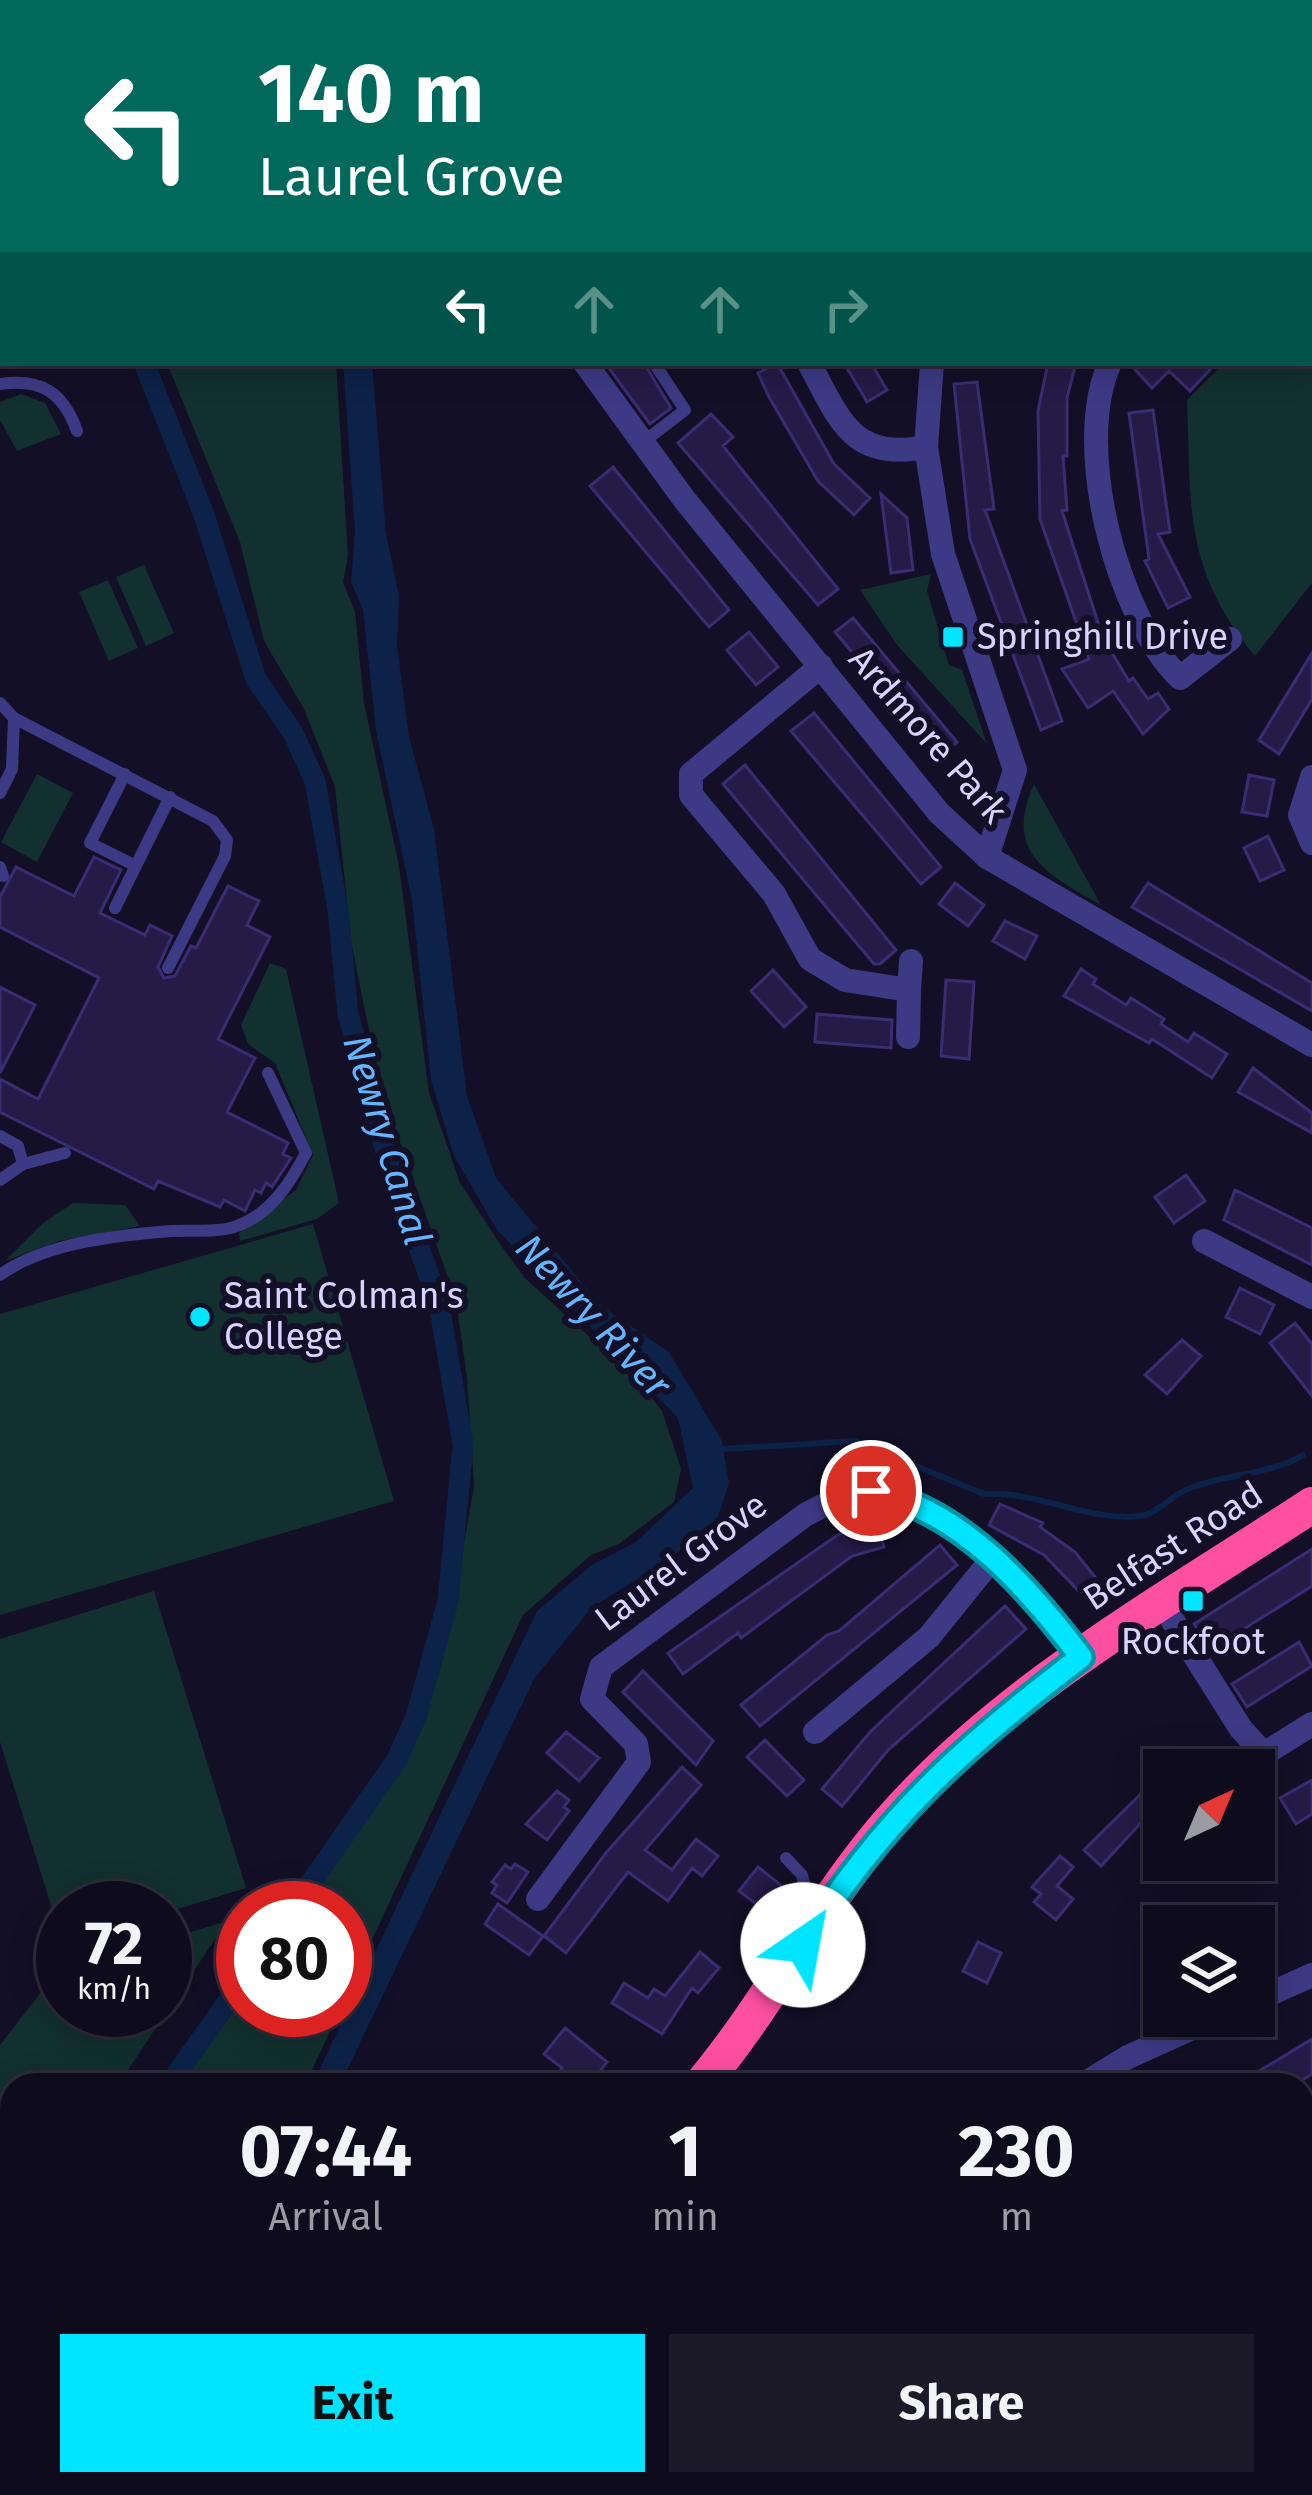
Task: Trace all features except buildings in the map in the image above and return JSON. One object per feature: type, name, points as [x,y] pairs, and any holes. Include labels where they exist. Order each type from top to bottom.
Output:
[{"type":"highway","name":"Belfast Road","points":[[708,2073],[777,1955],[826,1908],[911,1798],[973,1740],[1081,1657],[1312,1505]]},
{"type":"street","name":"Ardmore Park","points":[[587,366],[642,443],[939,813],[987,857],[1312,1046]]},
{"type":"street","points":[[811,366],[841,422],[858,441],[880,450],[926,447]]},
{"type":"street","points":[[932,366],[926,447],[943,554],[968,639],[1012,754],[1015,783],[987,857]]},
{"type":"street","points":[[1109,366],[1100,384],[1097,429],[1106,521],[1121,579],[1142,626],[1180,678],[1230,639]]},
{"type":"street","points":[[821,666],[692,774],[691,795],[774,894],[810,959],[844,980],[909,990]]},
{"type":"street","points":[[1312,777],[1300,815],[1312,843]]},
{"type":"street","points":[[908,1036],[911,961]]},
{"type":"street","points":[[1204,1241],[1312,1297]]},
{"type":"street","name":"Laurel Grove","points":[[538,1898],[639,1762],[636,1744],[592,1699],[601,1667],[835,1498],[871,1491],[902,1498],[940,1517],[1037,1598],[1081,1657]]},
{"type":"street","points":[[814,1732],[929,1637],[992,1559]]},
{"type":"street","points":[[1161,1602],[1241,1729],[1264,1754],[1312,1724]]},
{"type":"street","points":[[1275,1992],[1312,1975]]},
{"type":"street","points":[[1102,2073],[1172,2037]]},
{"type":"lane","points":[[642,443],[685,410],[656,366]]},
{"type":"lane","points":[[0,384],[32,382],[54,391],[77,431]]},
{"type":"lane","points":[[0,703],[14,718],[213,821],[227,840],[225,856],[168,968]]},
{"type":"lane","points":[[0,793],[12,769],[14,718]]},
{"type":"lane","points":[[125,774],[90,843],[136,866]]},
{"type":"lane","points":[[115,908],[170,797]]},
{"type":"lane","points":[[0,1275],[66,1249],[148,1233],[235,1227],[260,1213],[288,1189],[306,1153],[268,1073]]},
{"type":"lane","points":[[0,1136],[17,1146],[23,1164]]},
{"type":"lane","points":[[0,1180],[23,1164],[65,1153]]},
{"type":"lane","points":[[786,1858],[802,1875],[807,1895],[826,1908]]},
{"type":"green space","points":[[168,366],[336,366],[348,556],[343,582],[355,612],[364,703],[399,866],[429,1093],[460,1183],[502,1247],[526,1279],[641,1384],[662,1411],[681,1469],[674,1502],[619,1544],[591,1555],[523,1615],[372,1940],[372,1881],[319,1881],[403,1759],[448,1633],[474,1487],[467,1378],[456,1300],[384,1097],[351,941],[335,787],[303,707],[264,641],[240,542]]},
{"type":"green space","points":[[1221,366],[1312,366],[1312,583],[1255,656],[1215,594],[1195,535],[1187,400]]},
{"type":"green space","points":[[21,394],[45,403],[61,434],[17,451],[0,420],[0,402]]},
{"type":"green space","points":[[144,565],[174,633],[146,646],[116,577]]},
{"type":"green space","points":[[931,574],[927,591],[949,665],[962,670],[987,744],[897,645],[860,590]]},
{"type":"green space","points":[[108,580],[138,648],[109,661],[79,592]]},
{"type":"green space","points":[[37,774],[73,793],[37,862],[1,842]]},
{"type":"green space","points":[[1034,784],[1101,905],[1047,871],[1027,844],[1026,807]]},
{"type":"green space","points":[[270,963],[286,969],[339,1203],[317,1219],[240,1241],[239,1233],[296,1190],[313,1155],[275,1063],[248,1044],[241,1025]]},
{"type":"green space","points":[[73,1203],[125,1205],[140,1226],[59,1241],[5,1261],[43,1223]]},
{"type":"green space","points":[[313,1224],[394,1501],[0,1615],[0,1314]]},
{"type":"green space","points":[[154,1591],[244,1881],[216,1881],[216,1897],[192,1905],[192,1881],[43,1881],[0,1742],[0,1639]]},
{"type":"green space","points":[[216,1924],[216,1938],[192,1974],[192,1932]]},
{"type":"green space","points":[[36,1999],[36,2037],[150,2037],[126,2073],[0,2073],[0,2045]]},
{"type":"green space","points":[[216,2028],[216,2037],[327,2037],[311,2073],[184,2073]]},
{"type":"water","name":"Newry River","points":[[343,366],[372,366],[386,534],[399,596],[397,645],[409,737],[434,829],[467,1096],[496,1178],[600,1305],[669,1352],[722,1441],[729,1483],[718,1517],[669,1560],[592,1607],[534,1679],[372,2018],[372,1959],[537,1611],[593,1564],[636,1542],[693,1488],[678,1418],[497,1230],[454,1156],[431,1080],[412,900],[376,731],[363,610],[351,582],[355,532]]},
{"type":"water","name":"Newry River","points":[[335,2037],[363,2037],[346,2073],[318,2073]]},
{"type":"waterway","points":[[145,366],[203,512],[256,679],[293,733],[315,781],[338,910],[348,1014],[389,1163],[439,1304],[463,1445],[448,1601],[416,1717],[396,1761],[312,1881]]},
{"type":"waterway","points":[[723,1449],[855,1441],[984,1494],[1120,1517],[1146,1515],[1188,1489],[1303,1455]]},
{"type":"waterway","name":"Newry Canal","points":[[177,2073],[216,2018]]},
{"type":"place","name":"Springhill Drive","points":[[953,637]]},
{"type":"place","name":"Saint Colman's College","points":[[200,1317]]},
{"type":"place","name":"Rockfoot","points":[[1193,1601]]},
{"type":"route","points":[[803,1945],[858,1862],[911,1798],[973,1740],[1081,1657],[1037,1598],[940,1517],[902,1498],[871,1491]]}]
